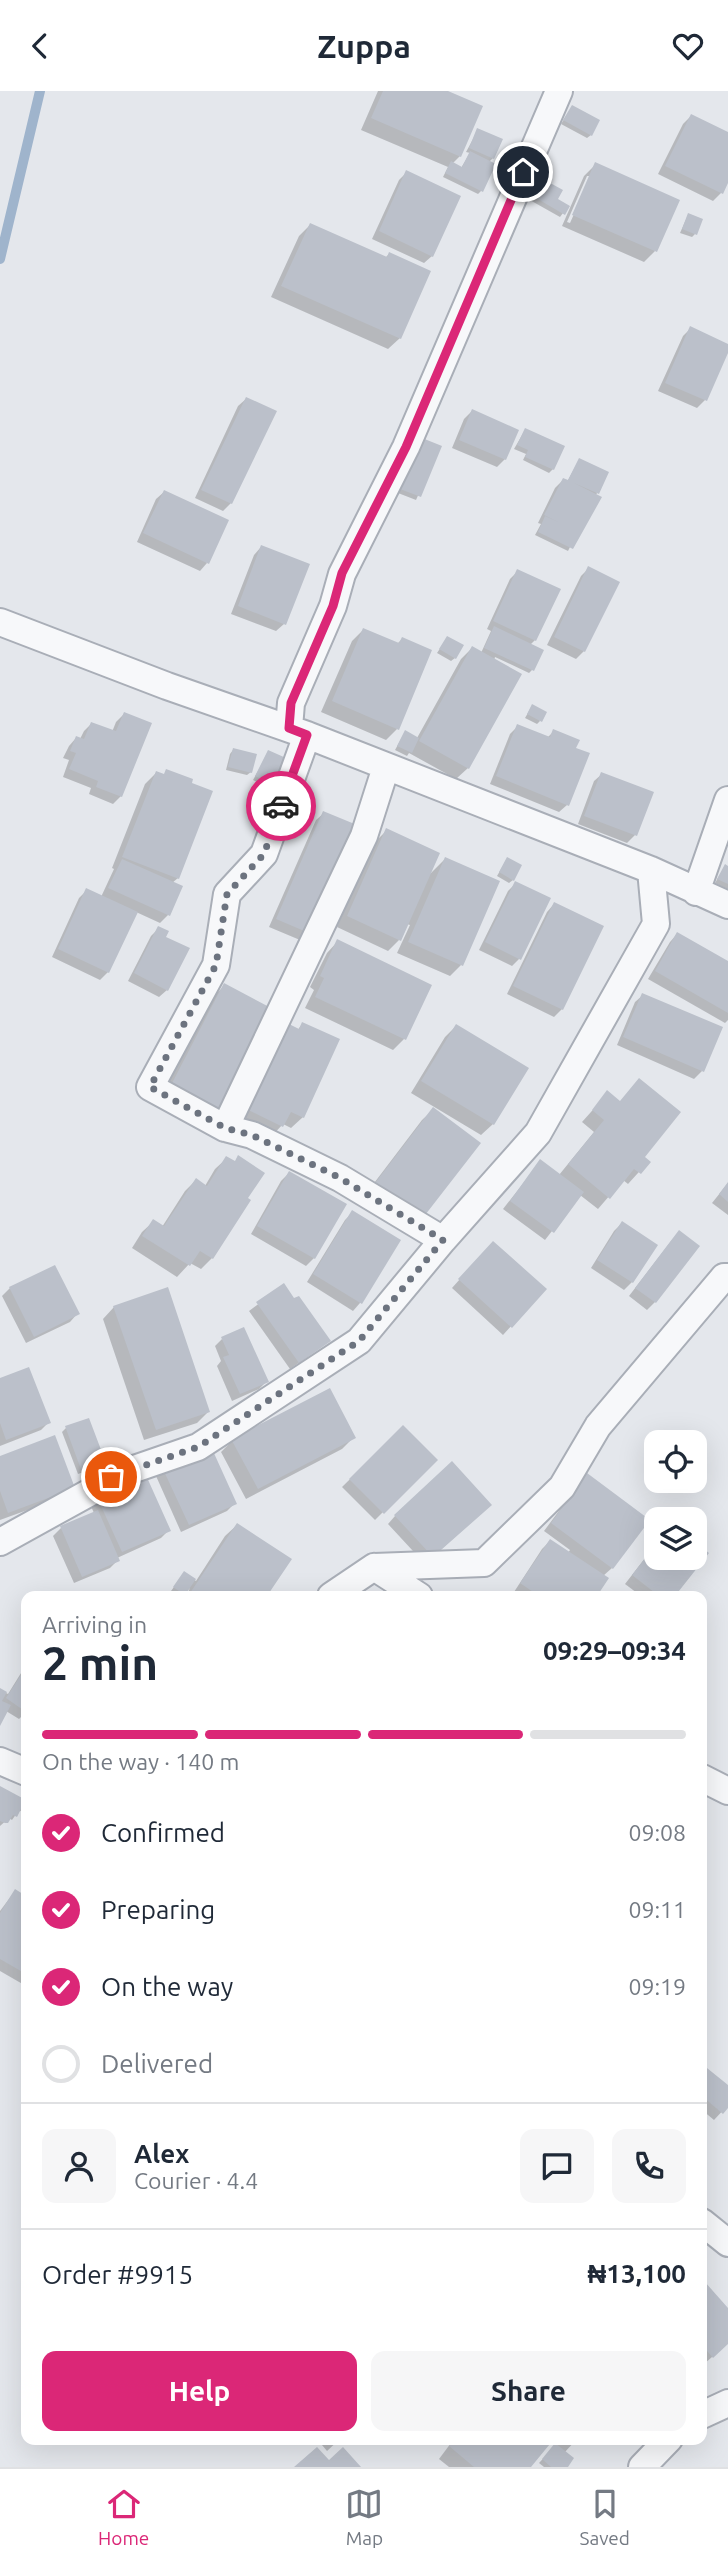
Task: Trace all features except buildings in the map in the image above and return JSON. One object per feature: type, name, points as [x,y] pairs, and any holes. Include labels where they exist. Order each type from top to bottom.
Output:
[{"type":"street","points":[[443,1240],[340,1178],[252,1135],[225,1128],[150,1087],[216,965],[227,894],[264,854],[298,731],[291,703],[333,606],[342,573],[412,435],[559,91]]},
{"type":"street","points":[[0,622],[298,731],[652,870],[728,905]]},
{"type":"street","points":[[225,1128],[364,836],[386,767]]},
{"type":"street","points":[[695,891],[728,800]]},
{"type":"street","points":[[0,1542],[96,1489],[111,1477],[198,1447],[359,1341],[443,1240],[538,1133],[656,924],[652,870]]},
{"type":"street","points":[[338,1591],[374,1567],[484,1563],[562,1487],[598,1426],[724,1276],[728,1277]]},
{"type":"street","points":[[374,1567],[411,1591]]},
{"type":"street","points":[[0,1761],[21,1770]]},
{"type":"street","points":[[707,1780],[728,1791]]},
{"type":"street","points":[[707,2226],[728,2243]]},
{"type":"street","points":[[707,2413],[728,2403]]},
{"type":"street","points":[[642,2467],[664,2445]]},
{"type":"waterway","points":[[0,259],[40,91]]},
{"type":"way so far","points":[[111,1477],[198,1447],[359,1341],[443,1240],[340,1178],[252,1135],[225,1128],[150,1087],[216,965],[227,894],[264,854],[281,806]]},
{"type":"route","points":[[281,806],[307,735],[289,728],[291,703],[333,606],[342,573],[406,447],[523,172]]}]
